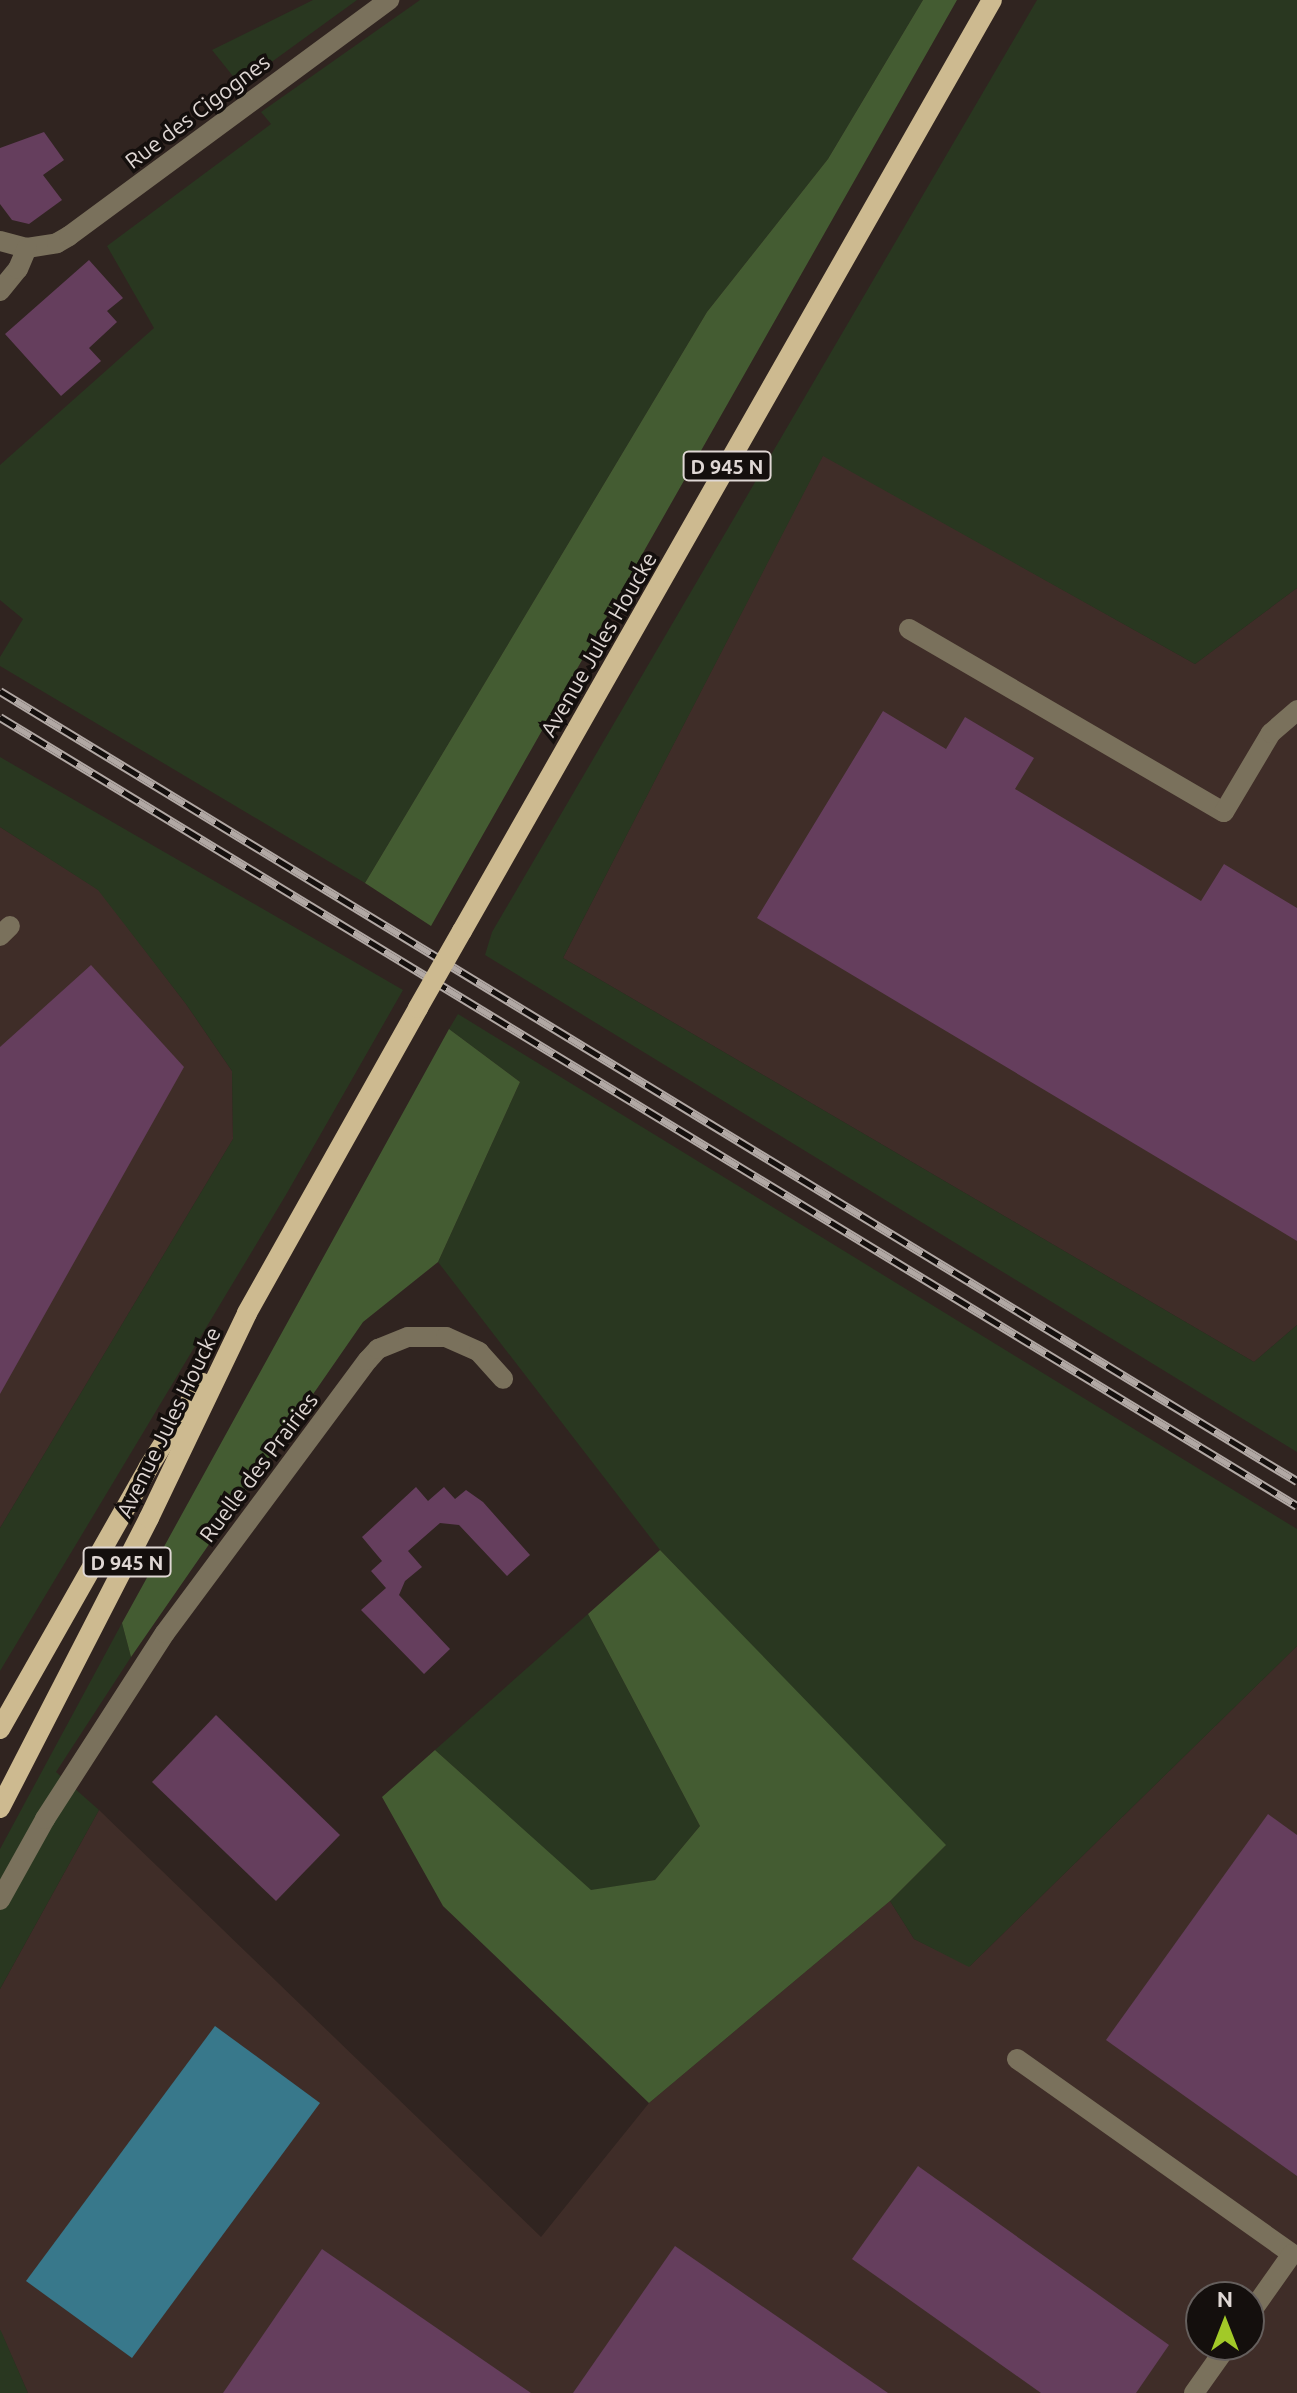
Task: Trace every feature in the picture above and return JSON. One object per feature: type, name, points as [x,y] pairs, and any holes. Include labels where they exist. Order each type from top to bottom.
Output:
[{"type":"main road","name":"Avenue Jules Houcke","points":[[0,1729],[148,1468],[247,1313],[992,0]]},
{"type":"main road","name":"Avenue Jules Houcke","points":[[0,1808],[149,1518],[247,1313]]},
{"type":"street","name":"Rue des Cigognes","points":[[0,241],[27,248],[57,243],[69,236],[389,0]]},
{"type":"street","points":[[0,291],[18,269],[27,248]]},
{"type":"street","points":[[909,629],[1224,812],[1271,733],[1297,710]]},
{"type":"street","name":"Ruelle des Prairies","points":[[0,1900],[45,1819],[153,1651],[378,1349],[408,1337],[446,1337],[479,1352],[503,1379]]},
{"type":"street","points":[[1017,2059],[1292,2254],[1265,2292]]},
{"type":"street","points":[[1194,2393],[1217,2361]]},
{"type":"shaded area","points":[[823,455],[1195,664],[1297,588],[1297,1325],[1254,1362],[563,958]]},
{"type":"shaded area","points":[[0,827],[99,890],[186,1004],[232,1071],[233,1139],[0,1528]]},
{"type":"shaded area","points":[[1297,1646],[1297,2393],[28,2393],[0,2330],[0,1989],[99,1810],[541,2237],[649,2103],[890,1901],[914,1939],[970,1966]]},
{"type":"green space","points":[[313,0],[357,0],[240,85],[212,50]]},
{"type":"green space","points":[[420,0],[923,0],[828,159],[707,312],[365,883],[0,666],[0,657],[23,619],[0,600],[0,465],[154,328],[107,246],[271,124],[261,112]]},
{"type":"green space","points":[[923,0],[957,0],[431,926],[365,883],[707,312],[828,159]]},
{"type":"green space","points":[[1037,0],[1297,0],[1297,588],[1195,664],[823,456],[563,958],[1254,1362],[1297,1325],[1297,1452],[485,955],[492,932]]},
{"type":"green space","points":[[0,757],[403,990],[287,1193],[0,1671],[0,1528],[233,1139],[232,1071],[186,1004],[98,890],[0,827]]},
{"type":"green space","points":[[458,1014],[1297,1529],[1297,1646],[969,1967],[914,1939],[890,1901],[945,1846],[660,1550],[438,1262],[520,1082],[449,1029]]},
{"type":"green space","points":[[449,1029],[520,1082],[438,1262],[363,1322],[131,1657],[122,1623]]},
{"type":"green space","points":[[660,1550],[946,1845],[890,1901],[649,2103],[443,1906],[382,1797],[435,1750],[591,1890],[655,1880],[700,1826],[588,1614]]},
{"type":"green space","points":[[588,1614],[700,1826],[655,1880],[591,1891],[435,1750]]},
{"type":"green space","points":[[122,1623],[131,1657],[56,1772],[99,1810],[0,1989],[0,1849]]},
{"type":"green space","points":[[1,2331],[28,2393],[0,2393]]},
{"type":"water","points":[[215,2026],[320,2103],[132,2358],[26,2281]]},
{"type":"building","points":[[44,132],[64,160],[43,175],[62,200],[29,224],[12,220],[0,204],[0,148]]},
{"type":"building","points":[[89,260],[123,298],[107,311],[117,322],[89,348],[101,361],[61,396],[5,334]]},
{"type":"building","points":[[883,711],[946,749],[965,717],[1034,758],[1015,789],[1201,901],[1224,864],[1297,908],[1297,1241],[757,918]]},
{"type":"building","points":[[91,965],[184,1067],[0,1394],[0,1047]]},
{"type":"building","points":[[416,1487],[428,1501],[444,1487],[455,1499],[466,1490],[483,1502],[530,1555],[507,1576],[459,1525],[440,1523],[408,1551],[422,1567],[405,1581],[399,1595],[450,1649],[424,1674],[361,1610],[386,1588],[371,1571],[382,1561],[362,1537]]},
{"type":"building","points":[[216,1715],[340,1835],[276,1901],[152,1782]]},
{"type":"building","points":[[1268,1814],[1297,1835],[1297,2176],[1106,2040]]},
{"type":"building","points":[[918,2166],[1169,2345],[1136,2393],[1041,2393],[852,2259]]},
{"type":"building","points":[[675,2246],[888,2393],[573,2393]]},
{"type":"building","points":[[322,2249],[531,2393],[223,2393]]},
{"type":"railway","points":[[0,691],[1297,1481]]},
{"type":"railway","points":[[0,717],[1297,1506]]}]
